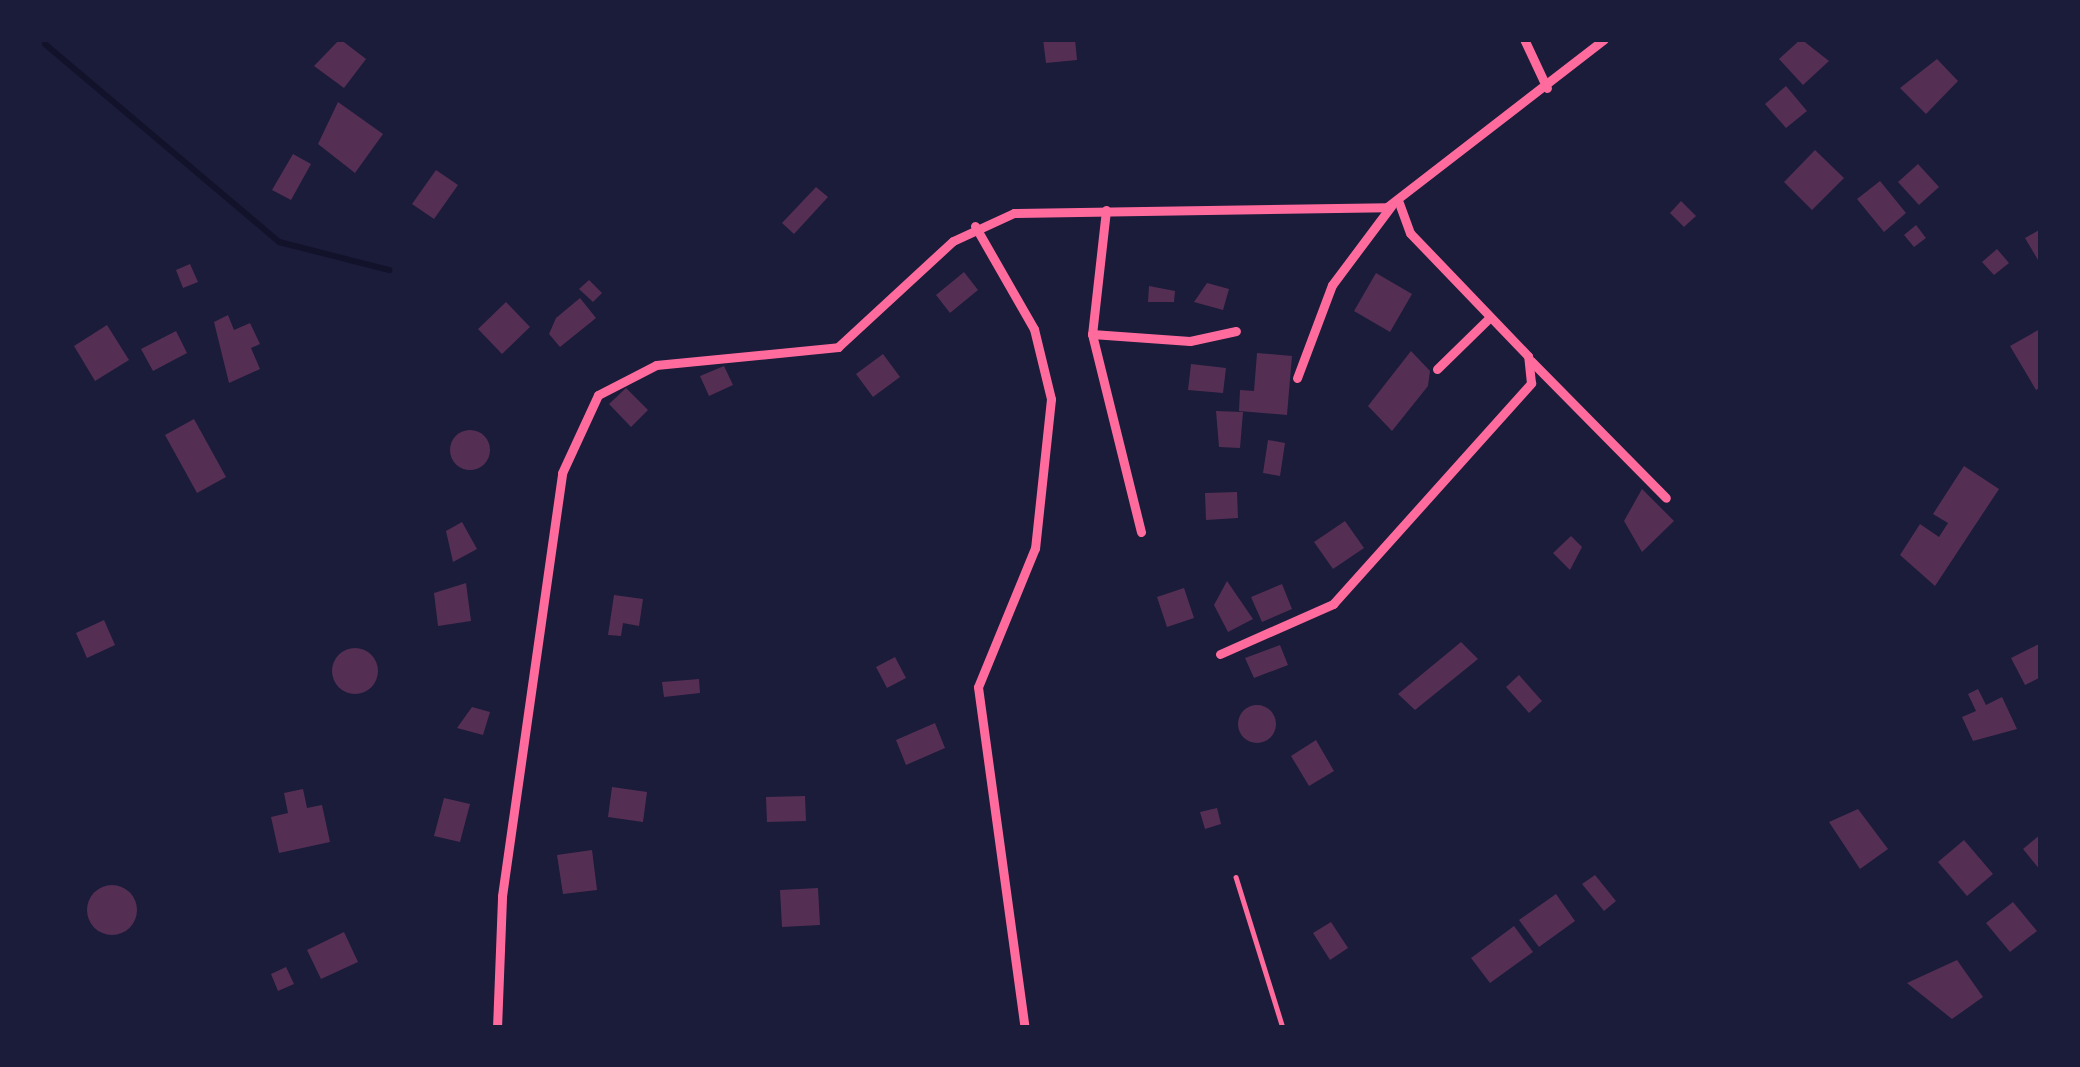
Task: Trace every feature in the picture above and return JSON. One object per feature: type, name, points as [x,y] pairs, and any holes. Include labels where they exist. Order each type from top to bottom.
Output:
[{"type":"street","points":[[1524,39],[1547,88]]},
{"type":"street","points":[[1297,378],[1332,285],[1395,204],[1604,39]]},
{"type":"street","points":[[497,1028],[505,872],[580,416],[647,367],[838,347],[975,226],[1034,210],[1395,204]]},
{"type":"street","points":[[1395,204],[1410,233],[1666,498]]},
{"type":"street","points":[[1106,210],[1092,334],[1141,532]]},
{"type":"street","points":[[975,226],[1034,329],[1051,399],[1035,548],[979,687],[1025,1028]]},
{"type":"street","points":[[1437,369],[1489,318]]},
{"type":"street","points":[[1092,334],[1190,341],[1236,331]]},
{"type":"street","points":[[1220,654],[1333,604],[1528,388],[1531,362]]},
{"type":"lane","points":[[1236,877],[1283,1028]]},
{"type":"building","points":[[340,39],[366,59],[344,88],[314,66]]},
{"type":"building","points":[[1043,39],[1075,39],[1077,60],[1046,63]]},
{"type":"building","points":[[1801,39],[1829,61],[1803,85],[1779,59]]},
{"type":"building","points":[[1937,59],[1958,81],[1926,114],[1900,88]]},
{"type":"building","points":[[1786,86],[1807,111],[1786,128],[1765,104]]},
{"type":"building","points":[[338,102],[383,134],[355,173],[318,144]]},
{"type":"building","points":[[1815,150],[1844,178],[1812,210],[1784,182]]},
{"type":"building","points":[[293,154],[311,164],[291,200],[272,190]]},
{"type":"building","points":[[1918,164],[1939,187],[1919,205],[1898,182]]},
{"type":"building","points":[[436,170],[458,185],[434,219],[412,204]]},
{"type":"building","points":[[1880,181],[1906,213],[1884,232],[1857,199]]},
{"type":"building","points":[[816,187],[828,197],[794,234],[782,223]]},
{"type":"building","points":[[1681,201],[1696,216],[1684,227],[1670,213]]},
{"type":"building","points":[[1916,225],[1926,238],[1914,247],[1904,235]]},
{"type":"building","points":[[2041,229],[2041,265],[2025,238]]},
{"type":"building","points":[[1997,249],[2009,263],[1994,275],[1982,262]]},
{"type":"building","points":[[190,264],[198,282],[183,288],[176,270]]},
{"type":"building","points":[[964,272],[978,290],[950,313],[936,295]]},
{"type":"building","points":[[1376,273],[1412,294],[1390,332],[1354,311]]},
{"type":"building","points":[[589,280],[602,293],[593,302],[579,289]]},
{"type":"building","points":[[1207,283],[1229,289],[1223,310],[1194,302]]},
{"type":"building","points":[[1149,286],[1175,291],[1174,302],[1148,302]]},
{"type":"building","points":[[580,298],[596,318],[560,347],[549,334],[556,318]]},
{"type":"building","points":[[506,302],[530,327],[502,354],[478,329]]},
{"type":"building","points":[[228,315],[234,330],[250,323],[260,344],[251,348],[260,369],[229,383],[214,322]]},
{"type":"building","points":[[107,325],[129,360],[95,381],[74,346]]},
{"type":"building","points":[[2040,329],[2041,387],[2036,390],[2010,346]]},
{"type":"building","points":[[176,331],[187,353],[153,371],[141,349]]},
{"type":"building","points":[[1411,351],[1430,371],[1428,386],[1392,431],[1368,406]]},
{"type":"building","points":[[1257,353],[1292,356],[1287,415],[1239,411],[1240,390],[1254,391]]},
{"type":"building","points":[[883,354],[900,377],[873,397],[856,374]]},
{"type":"building","points":[[1191,364],[1226,368],[1223,393],[1188,390]]},
{"type":"building","points":[[724,366],[733,385],[709,396],[700,376]]},
{"type":"building","points":[[626,388],[648,410],[631,427],[609,404]]},
{"type":"building","points":[[1216,411],[1243,412],[1240,448],[1219,447]]},
{"type":"building","points":[[194,419],[226,477],[197,493],[165,435]]},
{"type":"building","points":[[470,430],[484,436],[490,450],[484,464],[470,470],[456,464],[450,450],[456,436]]},
{"type":"building","points":[[1268,440],[1285,443],[1280,476],[1263,473]]},
{"type":"building","points":[[1964,466],[1999,489],[1935,586],[1900,555],[1920,524],[1939,537],[1948,523],[1933,514]]},
{"type":"building","points":[[1642,489],[1674,521],[1642,552],[1624,521]]},
{"type":"building","points":[[1237,492],[1238,518],[1206,520],[1205,493]]},
{"type":"building","points":[[1345,521],[1364,548],[1333,569],[1314,542]]},
{"type":"building","points":[[462,522],[477,549],[453,562],[446,531]]},
{"type":"building","points":[[1571,536],[1582,547],[1570,570],[1553,553]]},
{"type":"building","points":[[1227,581],[1253,619],[1228,632],[1214,605]]},
{"type":"building","points":[[466,583],[471,621],[438,626],[434,593]]},
{"type":"building","points":[[1282,584],[1292,609],[1262,622],[1251,597]]},
{"type":"building","points":[[1184,588],[1194,618],[1167,627],[1157,597]]},
{"type":"building","points":[[614,595],[643,599],[639,626],[623,623],[621,636],[608,635]]},
{"type":"building","points":[[104,620],[115,645],[87,658],[76,633]]},
{"type":"building","points":[[1461,642],[1478,659],[1415,710],[1398,694]]},
{"type":"building","points":[[2041,643],[2041,677],[2025,685],[2011,658]]},
{"type":"building","points":[[1280,645],[1288,665],[1254,678],[1245,658]]},
{"type":"building","points":[[355,648],[371,655],[378,671],[371,687],[355,694],[339,687],[332,671],[339,655]]},
{"type":"building","points":[[895,657],[906,678],[887,688],[876,667]]},
{"type":"building","points":[[1519,675],[1542,701],[1529,713],[1506,687]]},
{"type":"building","points":[[699,679],[700,693],[664,697],[662,682]]},
{"type":"building","points":[[1978,689],[1986,705],[2002,697],[2017,729],[1973,741],[1962,717],[1976,711],[1968,694]]},
{"type":"building","points":[[1257,705],[1270,711],[1276,724],[1270,737],[1257,743],[1244,737],[1238,724],[1244,711]]},
{"type":"building","points":[[472,707],[490,712],[483,735],[457,728]]},
{"type":"building","points":[[935,723],[945,748],[906,765],[896,740]]},
{"type":"building","points":[[1316,740],[1334,771],[1309,786],[1291,756]]},
{"type":"building","points":[[612,787],[647,792],[643,822],[608,817]]},
{"type":"building","points":[[303,789],[307,808],[322,805],[330,842],[279,853],[271,817],[288,813],[284,793]]},
{"type":"building","points":[[805,796],[806,821],[767,822],[766,797]]},
{"type":"building","points":[[444,798],[470,804],[460,842],[434,836]]},
{"type":"building","points":[[1217,808],[1221,824],[1205,829],[1200,812]]},
{"type":"building","points":[[1858,809],[1888,849],[1860,869],[1829,822]]},
{"type":"building","points":[[2041,834],[2041,871],[2023,849]]},
{"type":"building","points":[[1964,840],[1993,874],[1967,896],[1938,862]]},
{"type":"building","points":[[592,850],[597,890],[563,894],[557,855]]},
{"type":"building","points":[[1595,875],[1616,901],[1604,911],[1582,884]]},
{"type":"building","points":[[102,886],[122,886],[136,900],[136,920],[122,934],[102,934],[88,920],[88,900]]},
{"type":"building","points":[[818,888],[820,925],[782,927],[780,890]]},
{"type":"building","points":[[1556,894],[1575,921],[1539,947],[1519,920]]},
{"type":"building","points":[[2013,902],[2037,931],[2010,952],[1986,923]]},
{"type":"building","points":[[1331,922],[1348,948],[1330,960],[1313,933]]},
{"type":"building","points":[[1514,926],[1533,952],[1490,983],[1471,958]]},
{"type":"building","points":[[344,932],[358,962],[321,979],[307,950]]},
{"type":"building","points":[[1957,960],[1983,997],[1952,1019],[1907,983]]},
{"type":"building","points":[[286,967],[294,984],[278,991],[271,974]]},
{"type":"waterway","points":[[39,39],[279,242],[389,270]]}]
